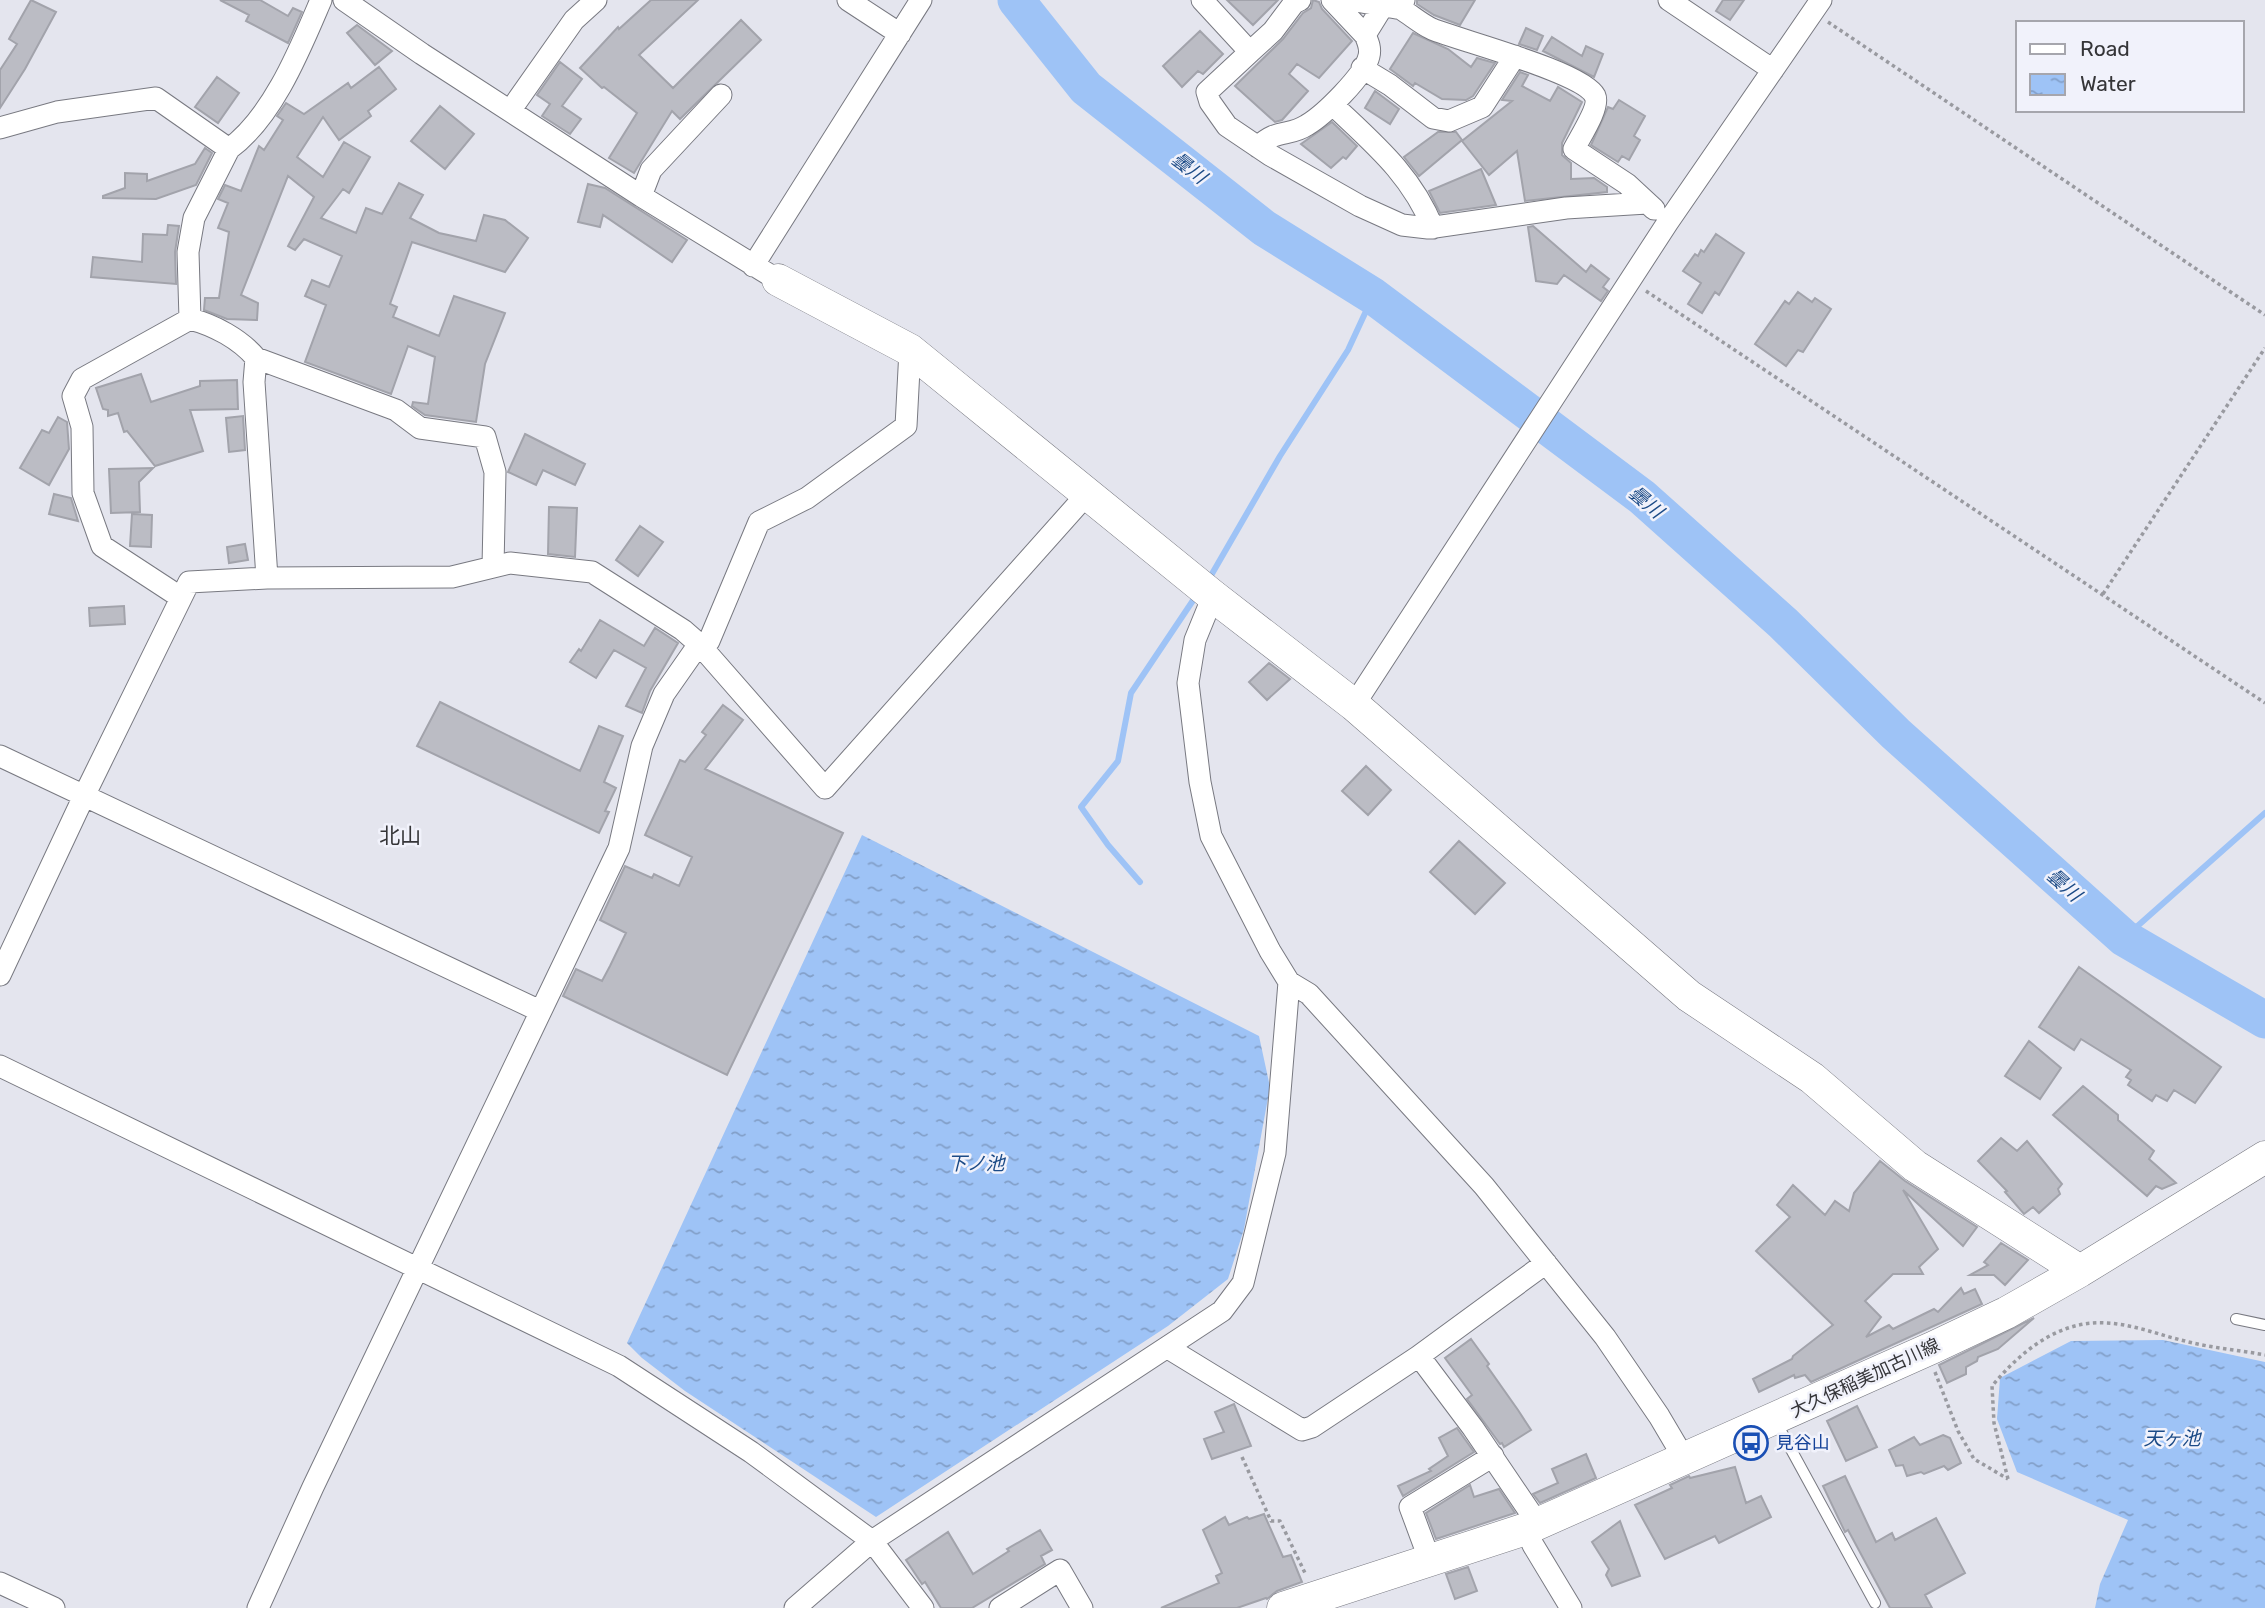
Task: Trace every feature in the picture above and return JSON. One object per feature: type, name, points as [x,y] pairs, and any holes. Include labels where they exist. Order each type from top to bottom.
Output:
[{"type":"street","points":[[190,320],[188,252],[194,218],[229,149],[246,136],[293,66],[321,0]]},
{"type":"street","points":[[345,0],[641,196],[766,273],[910,349],[1202,587],[1354,705],[1689,996],[1812,1078],[1916,1166],[2080,1271]]},
{"type":"street","points":[[510,111],[574,20],[596,0]]},
{"type":"street","points":[[848,0],[901,34]]},
{"type":"street","points":[[1202,0],[1250,52]]},
{"type":"street","points":[[1258,147],[1269,136],[1306,127],[1333,105],[1369,55],[1369,43],[1365,35],[1332,0]]},
{"type":"street","points":[[1350,0],[1396,5],[1430,29],[1515,56],[1584,85],[1594,94],[1596,105],[1574,149],[1627,184],[1668,222]]},
{"type":"street","points":[[1669,0],[1773,70]]},
{"type":"street","points":[[766,273],[920,1]]},
{"type":"street","points":[[1295,1],[1273,31],[1207,92],[1210,102],[1227,126],[1360,206],[1402,225],[1433,228],[1566,208],[1647,203]]},
{"type":"street","points":[[1365,35],[1396,5]]},
{"type":"street","points":[[1354,705],[1668,222],[1817,7]]},
{"type":"street","points":[[1362,68],[1390,85],[1433,118],[1449,121],[1482,107],[1515,56]]},
{"type":"street","points":[[641,196],[651,170],[721,95]]},
{"type":"street","points":[[0,128],[57,112],[156,98],[229,149]]},
{"type":"street","points":[[1333,105],[1393,162],[1410,182],[1433,228]]},
{"type":"street","points":[[180,597],[102,546],[83,493],[82,426],[73,396],[82,379],[190,320],[206,324],[246,347],[256,358],[396,410],[420,428],[485,437],[495,472],[494,566]]},
{"type":"street","points":[[258,1608],[313,1487],[619,848],[642,747],[664,694],[699,644],[709,640],[759,522],[807,498],[906,426],[910,349]]},
{"type":"street","points":[[256,358],[254,383],[267,578]]},
{"type":"street","points":[[0,975],[189,582],[267,578],[452,576],[510,563],[592,572],[683,630],[699,644],[825,788],[1088,492]]},
{"type":"street","points":[[1202,587],[1188,682],[1200,782],[1211,836],[1270,951],[1289,982],[1308,994],[1476,1176],[1605,1337],[1659,1416],[1685,1460]]},
{"type":"street","points":[[0,756],[540,1012]]},
{"type":"street","points":[[795,1608],[872,1541],[1222,1311],[1242,1283],[1275,1153],[1289,982]]},
{"type":"street","points":[[0,1066],[619,1366],[751,1452],[872,1541],[923,1608]]},
{"type":"street","name":"大久保稲美加古川線","points":[[1283,1608],[1532,1526],[1775,1420],[2006,1313],[2080,1271],[2265,1157]]},
{"type":"street","points":[[1168,1348],[1301,1430],[1312,1427],[1419,1356],[1546,1263]]},
{"type":"street","points":[[1419,1356],[1493,1456],[1532,1526],[1533,1545],[1571,1608]]},
{"type":"street","points":[[1430,1561],[1410,1507],[1493,1456]]},
{"type":"street","points":[[1000,1608],[1060,1570],[1082,1608]]},
{"type":"street","points":[[0,1583],[54,1608]]},
{"type":"lane","points":[[2236,1319],[2265,1325]]},
{"type":"lane","points":[[1775,1420],[1875,1604]]},
{"type":"path","points":[[1817,7],[1833,24],[2265,315]]},
{"type":"path","points":[[1632,281],[2265,703]]},
{"type":"path","points":[[2103,594],[2265,348]]},
{"type":"path","points":[[1927,1350],[1955,1423],[1974,1459],[2008,1479],[1994,1423],[1992,1386],[2011,1366],[2053,1333],[2071,1326],[2107,1323],[2196,1344],[2265,1355]]},
{"type":"path","points":[[1242,1457],[1270,1521],[1280,1521],[1316,1598]]},
{"type":"water","name":"下ノ池","points":[[862,835],[1259,1036],[1270,1087],[1244,1229],[1228,1279],[1168,1326],[876,1517],[685,1391],[627,1343]]},
{"type":"water","name":"天ヶ池","points":[[2163,1340],[2265,1362],[2265,1608],[2095,1608],[2100,1584],[2128,1520],[2017,1472],[1997,1419],[2000,1378],[2071,1341]]},
{"type":"building","points":[[31,0],[56,12],[0,108],[0,70],[17,44],[9,39]]},
{"type":"building","points":[[220,0],[260,0],[288,16],[293,8],[302,12],[288,43],[246,21],[249,15]]},
{"type":"building","points":[[651,0],[698,0],[639,55],[673,88],[741,20],[761,40],[680,119],[672,111],[634,173],[609,158],[637,113],[580,68],[618,27],[619,29]]},
{"type":"building","points":[[1227,0],[1278,0],[1253,25]]},
{"type":"building","points":[[1313,0],[1319,2],[1322,9],[1352,41],[1319,78],[1297,64],[1289,74],[1308,91],[1282,120],[1275,122],[1235,86],[1283,39],[1303,13],[1311,8]]},
{"type":"building","points":[[1417,0],[1475,0],[1460,25],[1434,15],[1417,4]]},
{"type":"building","points":[[1723,0],[1744,0],[1730,20],[1716,11]]},
{"type":"building","points":[[357,25],[392,51],[375,65],[347,33]]},
{"type":"building","points":[[1526,28],[1543,36],[1537,50],[1519,44]]},
{"type":"building","points":[[1200,31],[1223,54],[1203,74],[1198,71],[1182,87],[1163,66]]},
{"type":"building","points":[[1413,33],[1448,49],[1471,67],[1477,58],[1495,63],[1473,96],[1466,100],[1442,99],[1415,83],[1413,86],[1390,69]]},
{"type":"building","points":[[1552,37],[1582,56],[1586,46],[1603,54],[1594,77],[1543,51]]},
{"type":"building","points":[[560,62],[582,79],[562,106],[581,119],[570,134],[542,116],[550,104],[537,95]]},
{"type":"building","points":[[379,67],[396,89],[368,111],[371,116],[339,140],[323,117],[297,157],[323,177],[344,142],[370,157],[349,193],[343,189],[321,218],[356,233],[366,208],[382,214],[399,183],[423,195],[410,218],[439,233],[476,241],[484,215],[505,220],[528,238],[505,272],[412,242],[390,304],[397,307],[393,317],[439,336],[454,296],[505,313],[485,364],[476,422],[425,415],[412,406],[413,402],[428,404],[435,357],[408,346],[391,394],[305,362],[326,305],[305,296],[312,280],[329,287],[342,256],[304,239],[295,250],[288,246],[314,197],[288,176],[241,295],[258,303],[257,320],[227,319],[204,310],[205,298],[219,298],[229,232],[218,228],[228,203],[218,199],[225,185],[241,191],[259,146],[264,150],[283,120],[277,116],[286,103],[304,114],[348,83],[351,88]]},
{"type":"building","points":[[1520,72],[1528,75],[1522,86],[1550,101],[1558,87],[1582,102],[1562,143],[1562,155],[1571,163],[1571,179],[1594,178],[1607,187],[1607,192],[1525,201],[1517,151],[1489,175],[1462,141],[1512,101],[1502,100]]},
{"type":"building","points":[[217,77],[239,93],[218,123],[195,107]]},
{"type":"building","points":[[1375,91],[1399,109],[1390,124],[1365,108]]},
{"type":"building","points":[[1619,100],[1645,116],[1634,136],[1640,140],[1629,160],[1622,156],[1618,162],[1591,145],[1608,107],[1613,109]]},
{"type":"building","points":[[440,106],[474,134],[445,169],[411,141]]},
{"type":"building","points":[[1332,122],[1357,146],[1346,159],[1343,157],[1331,168],[1301,144]]},
{"type":"building","points":[[1438,132],[1456,132],[1462,140],[1419,176],[1404,157]]},
{"type":"building","points":[[205,148],[212,153],[196,185],[156,199],[103,198],[125,188],[125,173],[147,174],[147,181],[195,164]]},
{"type":"building","points":[[1481,169],[1496,205],[1440,213],[1429,191]]},
{"type":"building","points":[[588,184],[605,188],[687,240],[672,262],[603,215],[600,227],[578,222]]},
{"type":"building","points":[[168,225],[179,226],[175,252],[176,284],[91,277],[93,257],[142,262],[143,234],[167,235]]},
{"type":"building","points":[[1533,226],[1586,272],[1591,265],[1609,279],[1603,287],[1608,291],[1601,301],[1564,275],[1557,284],[1536,281],[1528,227]]},
{"type":"building","points":[[1716,234],[1744,253],[1719,295],[1715,292],[1702,313],[1688,304],[1701,283],[1683,271],[1695,254],[1698,256],[1701,250],[1704,252]]},
{"type":"building","points":[[1798,292],[1812,302],[1815,298],[1831,309],[1803,352],[1798,350],[1786,366],[1755,344],[1785,301],[1789,304]]},
{"type":"building","points":[[141,374],[151,402],[200,386],[200,381],[237,380],[238,409],[190,410],[203,451],[155,466],[127,431],[124,432],[118,413],[108,416],[108,410],[103,409],[96,388]]},
{"type":"building","points":[[243,416],[245,450],[229,452],[226,418]]},
{"type":"building","points":[[58,417],[67,422],[69,449],[49,485],[20,468],[42,430],[49,433]]},
{"type":"building","points":[[525,434],[585,464],[575,485],[543,470],[536,485],[508,472]]},
{"type":"building","points":[[153,468],[139,482],[140,512],[111,513],[109,469]]},
{"type":"building","points":[[54,494],[71,498],[78,521],[49,514]]},
{"type":"building","points":[[549,507],[577,508],[575,557],[548,554]]},
{"type":"building","points":[[132,514],[152,515],[151,547],[130,546]]},
{"type":"building","points":[[640,526],[663,542],[638,576],[616,560]]},
{"type":"building","points":[[245,544],[248,560],[229,563],[227,547]]},
{"type":"building","points":[[124,606],[125,624],[90,626],[89,608]]},
{"type":"building","points":[[600,620],[644,646],[655,628],[678,643],[650,691],[642,713],[626,706],[646,668],[614,650],[596,678],[570,662],[579,649],[581,651]]},
{"type":"building","points":[[1269,663],[1290,679],[1267,700],[1249,682]]},
{"type":"building","points":[[440,702],[580,771],[599,726],[623,736],[604,782],[616,788],[605,811],[609,812],[599,833],[417,746]]},
{"type":"building","points":[[723,705],[743,720],[705,769],[843,833],[727,1075],[563,996],[576,969],[602,981],[626,933],[600,920],[625,866],[652,878],[654,874],[679,886],[692,857],[645,835],[680,760],[685,762],[706,735],[702,732]]},
{"type":"building","points":[[1366,766],[1391,790],[1368,815],[1342,791]]},
{"type":"building","points":[[1459,841],[1505,883],[1475,914],[1430,872]]},
{"type":"building","points":[[2079,967],[2221,1067],[2195,1103],[2174,1090],[2167,1101],[2156,1095],[2152,1101],[2128,1085],[2131,1080],[2126,1077],[2131,1070],[2081,1039],[2074,1050],[2039,1027]]},
{"type":"building","points":[[2029,1041],[2061,1068],[2040,1099],[2005,1076]]},
{"type":"building","points":[[2083,1086],[2118,1115],[2118,1120],[2154,1151],[2149,1159],[2176,1183],[2162,1189],[2156,1186],[2147,1196],[2053,1115]]},
{"type":"building","points":[[2001,1138],[2017,1151],[2027,1141],[2062,1184],[2058,1189],[2060,1194],[2039,1213],[2033,1207],[2024,1214],[2005,1192],[2007,1191],[1978,1161]]},
{"type":"building","points":[[1880,1161],[1905,1181],[1977,1227],[1963,1246],[1903,1190],[1938,1249],[1919,1267],[1923,1274],[1893,1274],[1865,1301],[1881,1317],[1866,1337],[1889,1325],[1893,1329],[1934,1309],[1938,1312],[1961,1288],[1964,1294],[1975,1289],[1982,1304],[1811,1382],[1805,1375],[1795,1378],[1794,1375],[1759,1392],[1753,1379],[1792,1359],[1833,1325],[1756,1251],[1790,1217],[1777,1205],[1793,1185],[1825,1215],[1835,1201],[1849,1211],[1854,1193]]},
{"type":"building","points":[[2001,1243],[2028,1260],[2005,1285],[1994,1275],[1970,1275],[1988,1265],[1984,1262]]},
{"type":"building","points":[[2034,1318],[1998,1349],[1978,1357],[1977,1361],[1966,1367],[1966,1374],[1947,1383],[1939,1365]]},
{"type":"building","points":[[1471,1339],[1531,1430],[1504,1447],[1467,1399],[1472,1395],[1445,1358]]},
{"type":"building","points":[[1234,1404],[1251,1446],[1212,1459],[1204,1439],[1224,1432],[1215,1412]]},
{"type":"building","points":[[1857,1406],[1877,1447],[1846,1461],[1827,1421]]},
{"type":"building","points":[[1457,1428],[1474,1452],[1403,1496],[1398,1486],[1431,1471],[1429,1469],[1448,1456],[1439,1438]]},
{"type":"building","points":[[1943,1435],[1950,1438],[1961,1463],[1948,1470],[1944,1466],[1924,1474],[1921,1472],[1907,1476],[1903,1465],[1896,1466],[1889,1450],[1914,1437],[1920,1445]]},
{"type":"building","points":[[1586,1454],[1596,1478],[1540,1503],[1533,1494],[1558,1483],[1552,1469]]},
{"type":"building","points":[[1735,1467],[1746,1503],[1761,1496],[1771,1517],[1719,1543],[1715,1536],[1665,1559],[1635,1505],[1672,1488],[1670,1485],[1689,1476],[1690,1478]]},
{"type":"building","points":[[1845,1476],[1876,1542],[1892,1533],[1895,1540],[1936,1518],[1965,1573],[1925,1595],[1932,1608],[1890,1608],[1848,1530],[1845,1532],[1823,1486]]},
{"type":"building","points":[[1470,1485],[1474,1497],[1499,1489],[1515,1513],[1436,1539],[1426,1513]]},
{"type":"building","points":[[1264,1514],[1283,1557],[1291,1555],[1302,1582],[1277,1591],[1267,1599],[1237,1608],[1161,1608],[1219,1583],[1216,1576],[1222,1573],[1203,1530],[1225,1517],[1229,1525],[1247,1517],[1249,1519]]},
{"type":"building","points":[[1620,1521],[1640,1576],[1612,1586],[1606,1575],[1609,1569],[1592,1542]]},
{"type":"building","points":[[1040,1530],[1052,1550],[1041,1556],[1045,1564],[972,1608],[941,1608],[925,1582],[922,1584],[906,1560],[948,1532],[973,1574],[1009,1551],[1007,1549]]},
{"type":"building","points":[[1468,1567],[1477,1591],[1455,1599],[1446,1574]]},
{"type":"waterway","name":"曇川","points":[[1016,0],[1086,88],[1264,228],[1373,296],[1642,497],[1783,623],[1896,734],[2124,938],[2265,1020]]},
{"type":"waterway","points":[[1209,579],[1280,456],[1348,350],[1373,296]]},
{"type":"waterway","points":[[1140,882],[1108,845],[1081,807],[1118,761],[1131,693],[1198,593]]},
{"type":"waterway","points":[[2124,938],[2265,813]]},
{"type":"place","name":"見谷山","points":[[1751,1443]]},
{"type":"district","name":"北山","points":[[400,835]]}]
